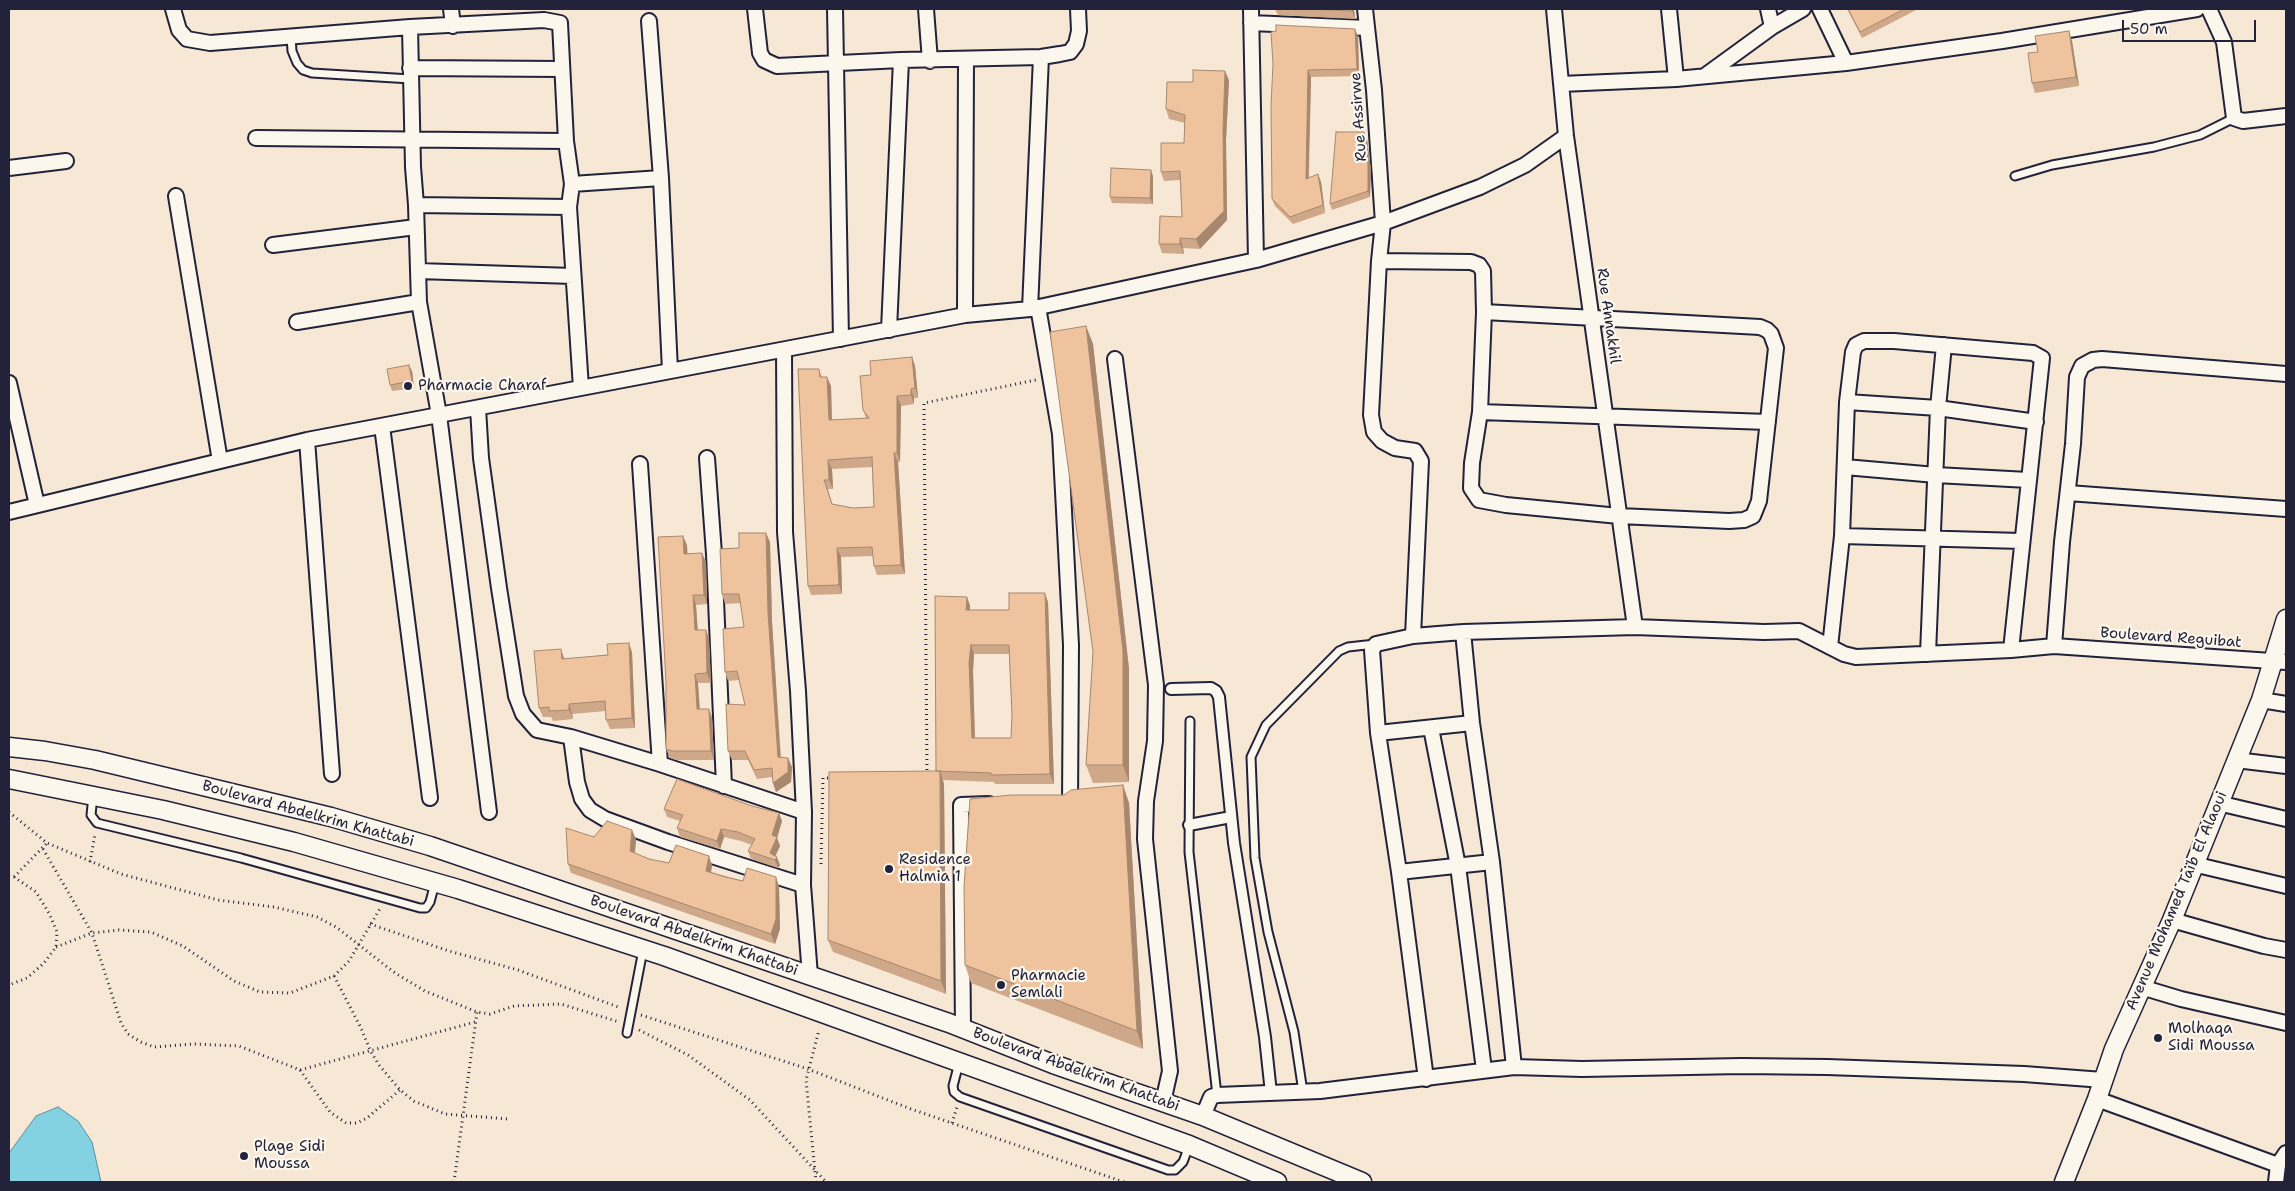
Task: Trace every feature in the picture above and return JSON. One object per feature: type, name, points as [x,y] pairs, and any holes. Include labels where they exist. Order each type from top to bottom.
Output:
[{"type":"street","points":[[173,9],[179,30],[187,39],[195,42],[210,43],[410,27],[544,20],[560,24],[566,142],[572,184],[569,207],[581,388]]},
{"type":"street","points":[[451,9],[453,26]]},
{"type":"street","points":[[755,9],[760,53],[768,63],[776,66],[901,60],[930,61],[1041,57],[1060,54],[1073,49],[1079,31],[1078,9]]},
{"type":"street","points":[[835,9],[841,339]]},
{"type":"street","points":[[926,9],[930,61]]},
{"type":"street","points":[[1251,9],[1256,260]]},
{"type":"street","name":"Rue Assirwe","points":[[1365,9],[1383,223],[1379,261],[1371,415],[1374,432],[1382,442],[1395,448],[1415,451],[1421,462],[1413,636]]},
{"type":"street","name":"Rue Annakhil","points":[[1554,9],[1566,136],[1635,627]]},
{"type":"street","points":[[1670,9],[1676,79]]},
{"type":"street","points":[[1768,9],[1772,27]]},
{"type":"street","points":[[1705,75],[1772,27],[1803,9]]},
{"type":"street","points":[[1820,9],[1846,63]]},
{"type":"street","points":[[1561,84],[1676,79],[1846,63],[2002,41],[2197,9]]},
{"type":"street","points":[[2209,9],[2224,42],[2234,118],[2243,121],[2286,116]]},
{"type":"street","points":[[649,21],[661,178],[670,371]]},
{"type":"street","points":[[1251,23],[1367,28]]},
{"type":"street","points":[[410,27],[410,74],[419,302],[439,415],[489,812]]},
{"type":"street","points":[[1041,57],[1034,308],[1050,377],[1060,434],[1071,645],[1070,804],[1050,804]]},
{"type":"street","points":[[889,330],[901,60]]},
{"type":"street","points":[[965,316],[966,60]]},
{"type":"street","points":[[410,74],[561,69]]},
{"type":"street","points":[[9,512],[307,440],[965,316],[1034,308],[1256,260],[1383,223],[1495,180],[1534,160],[1566,136]]},
{"type":"street","points":[[256,138],[566,142]]},
{"type":"street","points":[[9,168],[66,161]]},
{"type":"street","points":[[572,184],[661,178]]},
{"type":"street","points":[[176,196],[220,461]]},
{"type":"street","points":[[416,204],[569,207]]},
{"type":"street","points":[[273,245],[416,227]]},
{"type":"street","points":[[1379,261],[1461,261],[1477,264],[1483,271],[1484,312],[1480,412],[1472,463],[1471,488],[1478,500],[1619,516],[1729,521],[1751,518],[1755,514],[1759,501],[1776,348],[1771,334],[1767,330],[1760,327],[1484,312]]},
{"type":"street","points":[[418,271],[573,276]]},
{"type":"street","points":[[297,322],[419,302]]},
{"type":"street","points":[[1830,647],[1842,536],[1847,402],[1853,352],[1859,342],[1911,342],[2033,353],[2042,356],[2042,376],[2021,541],[2011,650]]},
{"type":"street","points":[[1928,654],[1938,408],[1944,345]]},
{"type":"street","points":[[784,350],[785,532],[798,691],[804,812],[803,885],[810,976]]},
{"type":"street","points":[[1115,358],[1156,685],[1155,741],[1146,801],[1145,839],[1170,1071],[1163,1102]]},
{"type":"street","points":[[2054,646],[2077,377],[2082,366],[2088,362],[2102,359],[2286,374]]},
{"type":"street","points":[[9,383],[37,505]]},
{"type":"street","points":[[1847,402],[1938,408],[2036,422]]},
{"type":"street","points":[[478,408],[481,458],[516,696],[523,714],[537,730],[571,737],[660,764],[804,812]]},
{"type":"street","points":[[1480,412],[1605,418],[1768,422]]},
{"type":"street","points":[[382,426],[430,798]]},
{"type":"street","points":[[307,440],[332,774]]},
{"type":"street","points":[[707,458],[714,554],[724,786]]},
{"type":"street","points":[[640,464],[660,764]]},
{"type":"street","points":[[1845,467],[1936,475],[2028,480]]},
{"type":"street","points":[[2068,493],[2286,509]]},
{"type":"street","points":[[1842,536],[2021,541]]},
{"type":"street","name":"Avenue Mohamed Taïb El Alaoui","points":[[2064,1182],[2141,987],[2172,920],[2218,803],[2279,662],[2286,618]]},
{"type":"street","name":"Boulevard Reguibat","points":[[1376,644],[1413,636],[1462,632],[1635,627],[1764,632],[1799,631],[1844,654],[1856,657],[2011,650],[2054,646],[2279,662]]},
{"type":"street","points":[[1462,632],[1472,723],[1492,862],[1514,1067]]},
{"type":"street","points":[[1376,644],[1372,650],[1378,733],[1399,872],[1426,1079]]},
{"type":"street","points":[[1171,689],[1211,688],[1216,691],[1219,697],[1231,817],[1265,1037],[1270,1093]]},
{"type":"street","points":[[2261,700],[2286,704]]},
{"type":"street","points":[[1378,733],[1472,723]]},
{"type":"street","points":[[1431,728],[1458,866],[1484,1070]]},
{"type":"street","points":[[571,737],[577,782],[582,799],[590,810],[605,819],[668,842],[803,885]]},
{"type":"street","name":"Boulevard Abdelkrim Khattabi","points":[[9,747],[94,760],[340,820],[438,849],[729,947],[963,1029],[1053,1064],[1203,1116],[1362,1182]]},
{"type":"street","points":[[2236,760],[2286,766]]},
{"type":"street","name":"Boulevard Abdelkrim Khattabi","points":[[9,779],[163,810],[294,842],[435,882],[664,956],[1189,1144],[1277,1182]]},
{"type":"street","points":[[2218,803],[2286,819]]},
{"type":"street","points":[[963,1029],[961,805],[1000,804]]},
{"type":"street","points":[[1189,825],[1231,817]]},
{"type":"street","points":[[1399,872],[1492,862]]},
{"type":"street","points":[[2193,864],[2286,886]]},
{"type":"street","points":[[2172,920],[2264,946],[2286,950]]},
{"type":"street","points":[[664,956],[657,948],[657,942],[664,935],[670,934],[715,946],[729,947]]},
{"type":"street","points":[[2141,987],[2189,1001],[2286,1023]]},
{"type":"street","points":[[1203,1116],[1212,1097],[1217,1095],[1302,1092],[1426,1079],[1514,1067],[1582,1069],[1742,1066],[1876,1068],[2024,1074],[2103,1080]]},
{"type":"street","points":[[2097,1099],[2282,1159],[2276,1182]]},
{"type":"lane","points":[[291,37],[292,51],[297,64],[303,70],[312,73],[410,74]]},
{"type":"lane","points":[[2015,176],[2052,165],[2163,145],[2214,130],[2234,118]]},
{"type":"lane","points":[[1302,1092],[1294,1032],[1268,932],[1255,858],[1251,756],[1266,724],[1339,651],[1348,647],[1376,644]]},
{"type":"lane","points":[[1190,721],[1189,852],[1217,1095]]},
{"type":"lane","points":[[94,795],[91,815],[97,823],[241,858],[420,908],[426,908],[430,902],[435,882]]},
{"type":"lane","points":[[628,1030],[643,949]]},
{"type":"lane","points":[[959,1062],[952,1086],[954,1092],[960,1096],[1168,1170],[1175,1170],[1182,1162],[1189,1144]]},
{"type":"path","points":[[917,775],[927,775],[924,403],[1050,377]]},
{"type":"path","points":[[821,865],[823,778],[842,778]]},
{"type":"path","points":[[9,812],[47,843],[121,874],[210,898],[274,907],[317,917],[336,927],[357,946],[395,973],[425,990],[477,1012],[490,1014],[514,1006],[561,1004],[600,1015],[628,1030],[654,1036],[688,1055],[750,1100],[826,1182]]},
{"type":"path","points":[[90,862],[97,823]]},
{"type":"path","points":[[14,877],[47,843]]},
{"type":"path","points":[[43,849],[92,933],[121,1023],[128,1034],[154,1047],[194,1044],[239,1046],[300,1070],[330,1112],[346,1123],[357,1123],[367,1118],[400,1090]]},
{"type":"path","points":[[9,876],[14,877],[36,892],[49,913],[57,932],[56,947],[44,964],[27,978],[9,985]]},
{"type":"path","points":[[56,947],[92,933],[119,930],[150,932],[183,946],[234,981],[260,992],[290,993],[334,976],[349,961],[386,898]]},
{"type":"path","points":[[370,924],[449,951],[518,970],[630,1011],[808,1069],[911,1109],[1124,1182]]},
{"type":"path","points":[[334,976],[371,1052],[379,1065],[400,1090],[414,1101],[445,1114],[508,1119]]},
{"type":"path","points":[[454,1182],[477,1012]]},
{"type":"path","points":[[816,1182],[806,1080],[824,1014]]},
{"type":"path","points":[[300,1070],[476,1022]]},
{"type":"water","points":[[58,1107],[78,1121],[92,1142],[101,1182],[9,1182],[9,1153],[36,1116]]},
{"type":"building","points":[[1309,9],[1352,9],[1352,11]]},
{"type":"building","points":[[1848,9],[1904,9],[1860,32]]},
{"type":"building","points":[[1276,25],[1355,29],[1357,69],[1308,70],[1306,179],[1318,174],[1323,205],[1290,217],[1272,199],[1271,105],[1273,64],[1271,32],[1276,31]]},
{"type":"building","points":[[2069,31],[2076,77],[2032,83],[2028,53],[2038,52],[2035,36]]},
{"type":"building","points":[[1193,70],[1225,71],[1223,130],[1224,211],[1196,239],[1180,238],[1180,244],[1159,244],[1160,216],[1182,217],[1180,171],[1161,172],[1161,143],[1184,143],[1185,115],[1166,109],[1167,82],[1193,82]]},
{"type":"building","points":[[1336,132],[1364,132],[1368,164],[1368,191],[1330,204]]},
{"type":"building","points":[[1111,168],[1151,170],[1150,198],[1110,197]]},
{"type":"building","points":[[1086,326],[1123,651],[1123,765],[1086,765],[1093,652],[1050,332]]},
{"type":"building","points":[[912,357],[915,388],[911,389],[911,395],[897,396],[897,453],[894,453],[901,565],[874,566],[872,547],[837,548],[839,585],[808,586],[798,369],[819,369],[820,377],[827,377],[829,420],[869,418],[863,410],[860,376],[871,375],[870,361]],"holes":[[[872,457],[874,507],[853,508],[832,504],[824,480],[829,480],[828,460]]]},
{"type":"building","points":[[409,365],[412,381],[390,385],[387,369]]},
{"type":"building","points":[[739,533],[766,533],[768,613],[778,757],[788,758],[788,772],[773,783],[772,768],[754,770],[745,751],[728,751],[726,704],[745,705],[737,671],[725,672],[723,629],[744,627],[739,594],[722,594],[720,549],[739,548]]},
{"type":"building","points":[[683,536],[684,554],[702,553],[704,595],[693,595],[695,630],[706,630],[707,673],[695,674],[697,709],[709,709],[711,751],[672,751],[666,749],[666,682],[658,537]]},
{"type":"building","points":[[1009,593],[1045,593],[1050,774],[991,775],[991,773],[936,771],[935,596],[967,597],[966,610],[1009,610]],"holes":[[[971,645],[1009,645],[1011,738],[972,738],[969,662]]]},
{"type":"building","points":[[629,643],[632,718],[606,720],[605,701],[569,704],[569,710],[549,711],[549,707],[539,708],[534,651],[561,649],[562,659],[608,655],[607,644]]},
{"type":"building","name":"Residence Halmia 1","points":[[940,771],[941,981],[828,940],[829,772]]},
{"type":"building","points":[[677,779],[752,806],[779,813],[772,835],[777,837],[770,853],[777,857],[775,860],[748,851],[755,839],[738,832],[721,829],[717,841],[677,828],[683,815],[664,809]]},
{"type":"building","points":[[1123,785],[1137,1031],[965,965],[964,887],[970,799],[1011,795],[1064,795],[1071,790]]},
{"type":"building","points":[[607,821],[632,830],[630,851],[649,859],[669,863],[676,845],[709,856],[706,871],[743,881],[747,868],[776,877],[776,919],[771,934],[568,864],[566,828],[594,837]]},
{"type":"place","name":"Pharmacie Charaf","points":[[408,386]]},
{"type":"place","name":"Residence Halmia 1","points":[[889,869]]},
{"type":"place","name":"Pharmacie Semlali","points":[[1001,985]]},
{"type":"place","name":"Molhaqa Sidi Moussa","points":[[2158,1038]]},
{"type":"place","name":"Plage Sidi Moussa","points":[[244,1156]]}]
